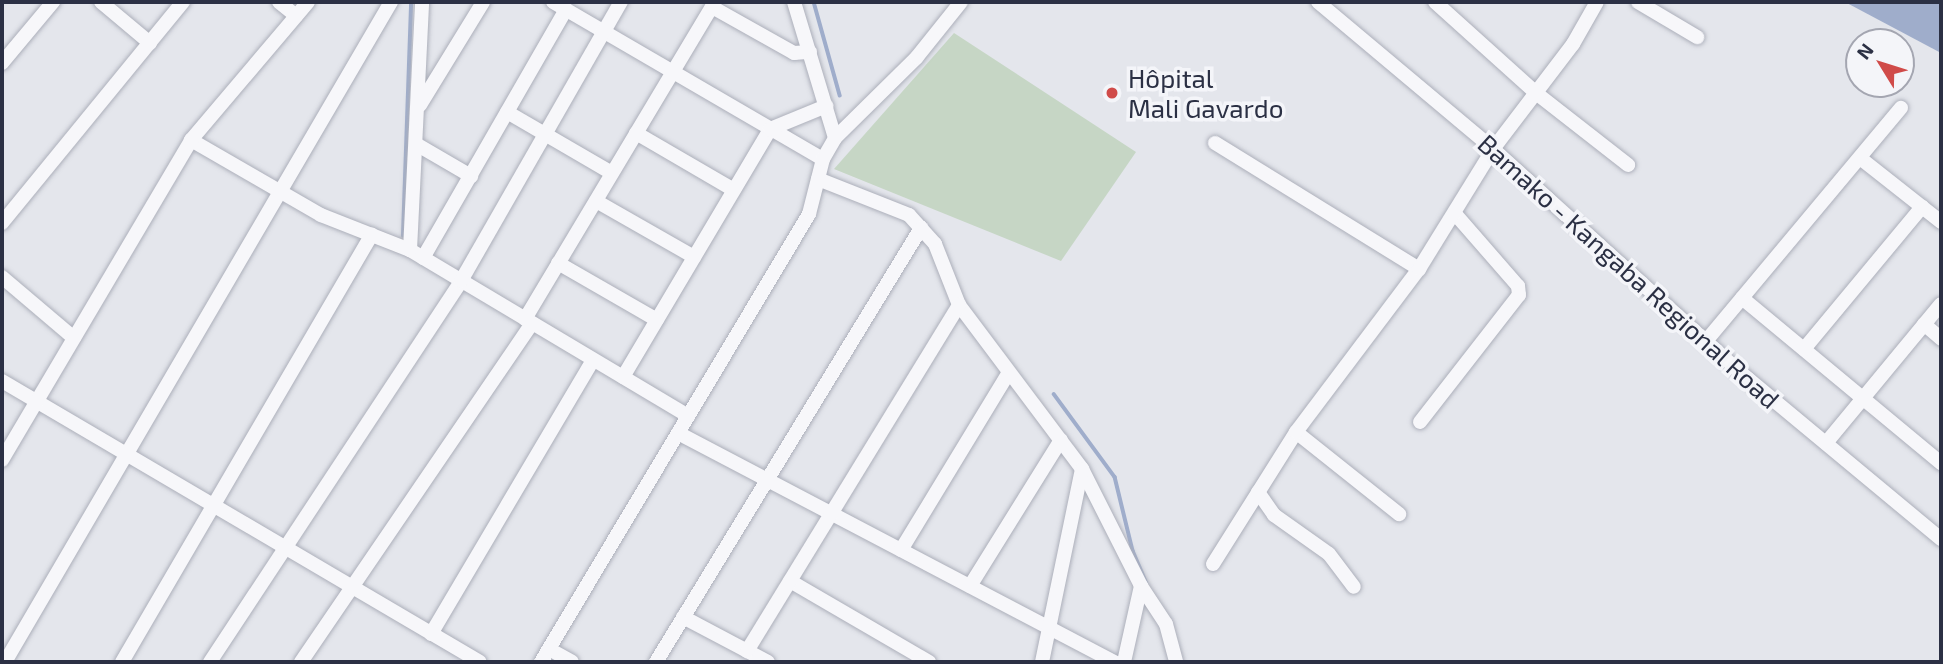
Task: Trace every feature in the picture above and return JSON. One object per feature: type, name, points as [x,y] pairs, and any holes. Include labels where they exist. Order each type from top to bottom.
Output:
[{"type":"street","points":[[2,63],[53,2]]},
{"type":"street","points":[[101,2],[150,43]]},
{"type":"street","points":[[2,223],[183,2]]},
{"type":"street","points":[[279,2],[296,16]]},
{"type":"street","points":[[2,460],[191,140],[308,2]]},
{"type":"street","points":[[5,662],[391,2]]},
{"type":"street","points":[[410,250],[422,2]]},
{"type":"street","points":[[418,108],[482,2]]},
{"type":"street","points":[[210,662],[461,281],[621,2]]},
{"type":"street","points":[[794,2],[835,138]]},
{"type":"street","points":[[541,662],[808,214],[823,159],[835,138],[917,57],[961,2]]},
{"type":"street","name":"Bamako - Kangaba Regional Road","points":[[1318,2],[1493,149],[1706,341],[1941,539]]},
{"type":"street","points":[[1435,2],[1535,93],[1628,165]]},
{"type":"street","points":[[1213,564],[1296,432],[1419,269],[1456,215],[1493,149],[1573,44],[1597,2]]},
{"type":"street","points":[[1638,2],[1697,37]]},
{"type":"street","points":[[301,662],[528,321],[558,263],[713,5],[794,53],[810,52]]},
{"type":"street","points":[[423,258],[508,112],[560,6],[823,159]]},
{"type":"street","points":[[622,377],[770,129],[827,106]]},
{"type":"street","points":[[1706,341],[1901,108]]},
{"type":"street","points":[[508,112],[612,173]]},
{"type":"street","points":[[636,133],[734,190]]},
{"type":"street","points":[[191,140],[281,193],[410,250],[688,416]]},
{"type":"street","points":[[1215,143],[1419,269]]},
{"type":"street","points":[[416,144],[471,176]]},
{"type":"street","points":[[1860,158],[1941,222]]},
{"type":"street","points":[[818,179],[909,215],[935,244],[959,305],[1082,470],[1141,586],[1166,624],[1176,662]]},
{"type":"street","points":[[596,201],[694,257]]},
{"type":"street","points":[[1804,349],[1922,207]]},
{"type":"street","points":[[1420,422],[1518,295],[1518,286],[1456,215]]},
{"type":"street","points":[[656,662],[921,228]]},
{"type":"street","points":[[121,662],[372,235]]},
{"type":"street","points":[[558,263],[657,320]]},
{"type":"street","points":[[2,278],[74,338]]},
{"type":"street","points":[[1742,298],[1941,463]]},
{"type":"street","points":[[1826,443],[1941,304]]},
{"type":"street","points":[[747,652],[959,305]]},
{"type":"street","points":[[1924,324],[1941,338]]},
{"type":"street","points":[[431,634],[593,360]]},
{"type":"street","points":[[901,550],[1008,374]]},
{"type":"street","points":[[2,381],[480,662]]},
{"type":"street","points":[[1296,432],[1399,514]]},
{"type":"street","points":[[678,433],[1115,662]]},
{"type":"street","points":[[970,586],[1061,440]]},
{"type":"street","points":[[1042,662],[1082,470]]},
{"type":"street","points":[[1258,492],[1274,515],[1329,554],[1354,587]]},
{"type":"street","points":[[790,581],[929,662]]},
{"type":"street","points":[[1124,662],[1141,586]]},
{"type":"street","points":[[683,617],[768,662]]},
{"type":"street","points":[[549,649],[572,662]]},
{"type":"green space","points":[[954,33],[1136,152],[1061,261],[834,169]]},
{"type":"water","points":[[1845,2],[1941,2],[1941,53],[1915,39],[1915,28],[1894,28]]},
{"type":"waterway","points":[[403,236],[411,2]]},
{"type":"waterway","points":[[814,2],[840,95]]},
{"type":"waterway","points":[[1054,394],[1115,477],[1133,551],[1146,582]]},
{"type":"place","name":"Hôpital Mali Gavardo","points":[[1112,93]]}]
